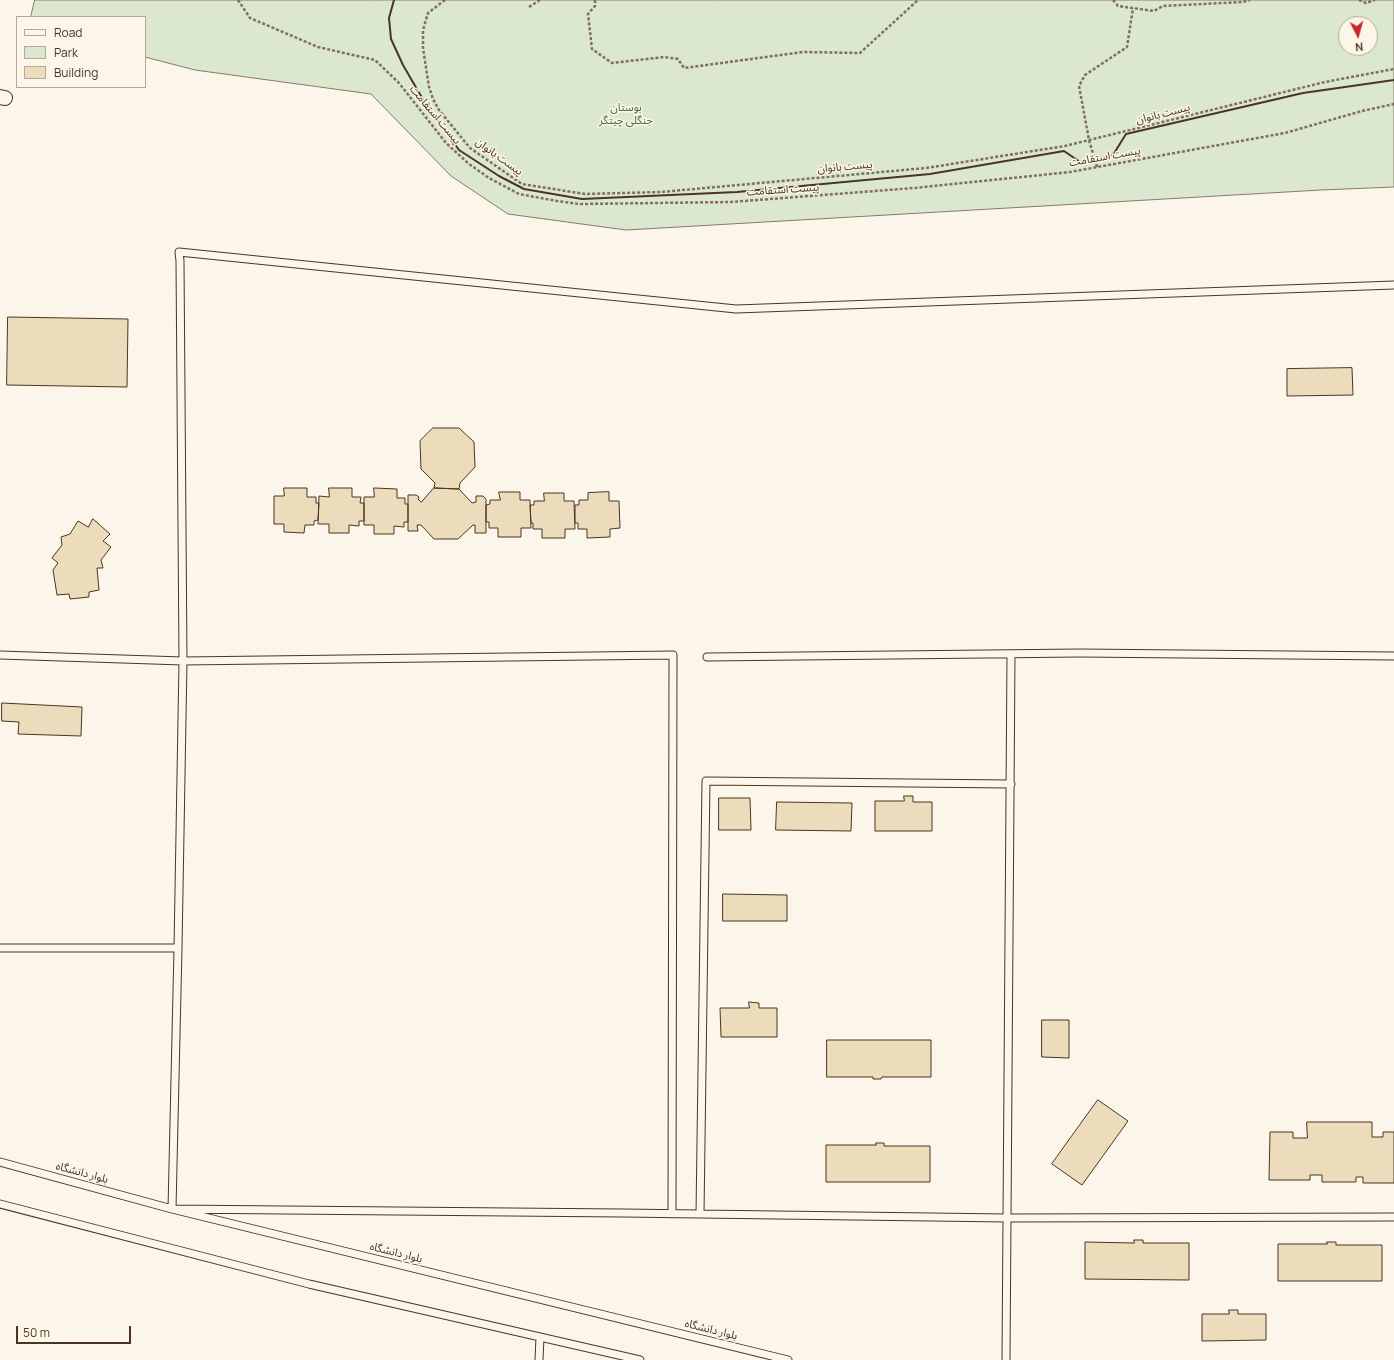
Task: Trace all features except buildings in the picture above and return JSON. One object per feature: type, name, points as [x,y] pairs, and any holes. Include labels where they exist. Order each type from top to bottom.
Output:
[{"type":"lane","points":[[1394,285],[736,309],[178,252],[180,269],[183,661],[172,1209],[1008,1218],[1394,1217]]},
{"type":"lane","points":[[707,657],[1080,653],[1394,656]]},
{"type":"lane","points":[[1006,1360],[1011,654]]},
{"type":"lane","points":[[0,656],[183,661],[673,655],[672,1214]]},
{"type":"lane","points":[[700,1214],[706,781],[1011,784]]},
{"type":"lane","points":[[0,948],[178,948]]},
{"type":"lane","name":"بلوار دانشگاه","points":[[0,1162],[172,1209],[788,1360]]},
{"type":"lane","points":[[0,1204],[309,1284],[639,1360]]},
{"type":"lane","points":[[539,1360],[540,1337]]},
{"type":"path","name":"پیست استقامت","points":[[238,0],[250,18],[318,47],[375,60],[400,83],[446,143],[469,164],[489,178],[519,194],[579,204],[732,202],[914,188],[1070,172],[1285,133],[1362,111],[1394,104]]},
{"type":"path","name":"پیست بانوان","points":[[445,0],[428,13],[423,30],[423,48],[429,87],[439,110],[470,148],[522,184],[585,194],[661,192],[926,168],[1065,146],[1325,82],[1394,69]]},
{"type":"path","points":[[529,7],[540,0]]},
{"type":"path","points":[[595,0],[595,6],[588,14],[592,49],[612,62],[664,57],[678,59],[684,68],[803,52],[860,53],[918,0]]},
{"type":"path","points":[[1112,0],[1118,6],[1154,11],[1163,6],[1242,2],[1250,0]]},
{"type":"path","points":[[1359,0],[1366,3],[1375,0]]},
{"type":"path","points":[[1097,167],[1079,86],[1085,75],[1127,47],[1134,8]]},
{"type":"green space","name":"بوستان جنگلی چیتگر","points":[[35,0],[1394,0],[1394,187],[626,230],[508,214],[451,176],[371,94],[195,70],[146,57],[146,16],[31,16]]},
{"type":"wall","points":[[394,0],[389,18],[391,39],[403,65],[425,103],[459,150],[499,176],[524,189],[582,199],[737,192],[930,174],[1064,151],[1080,162],[1113,155],[1126,134],[1303,93],[1394,80]]}]
